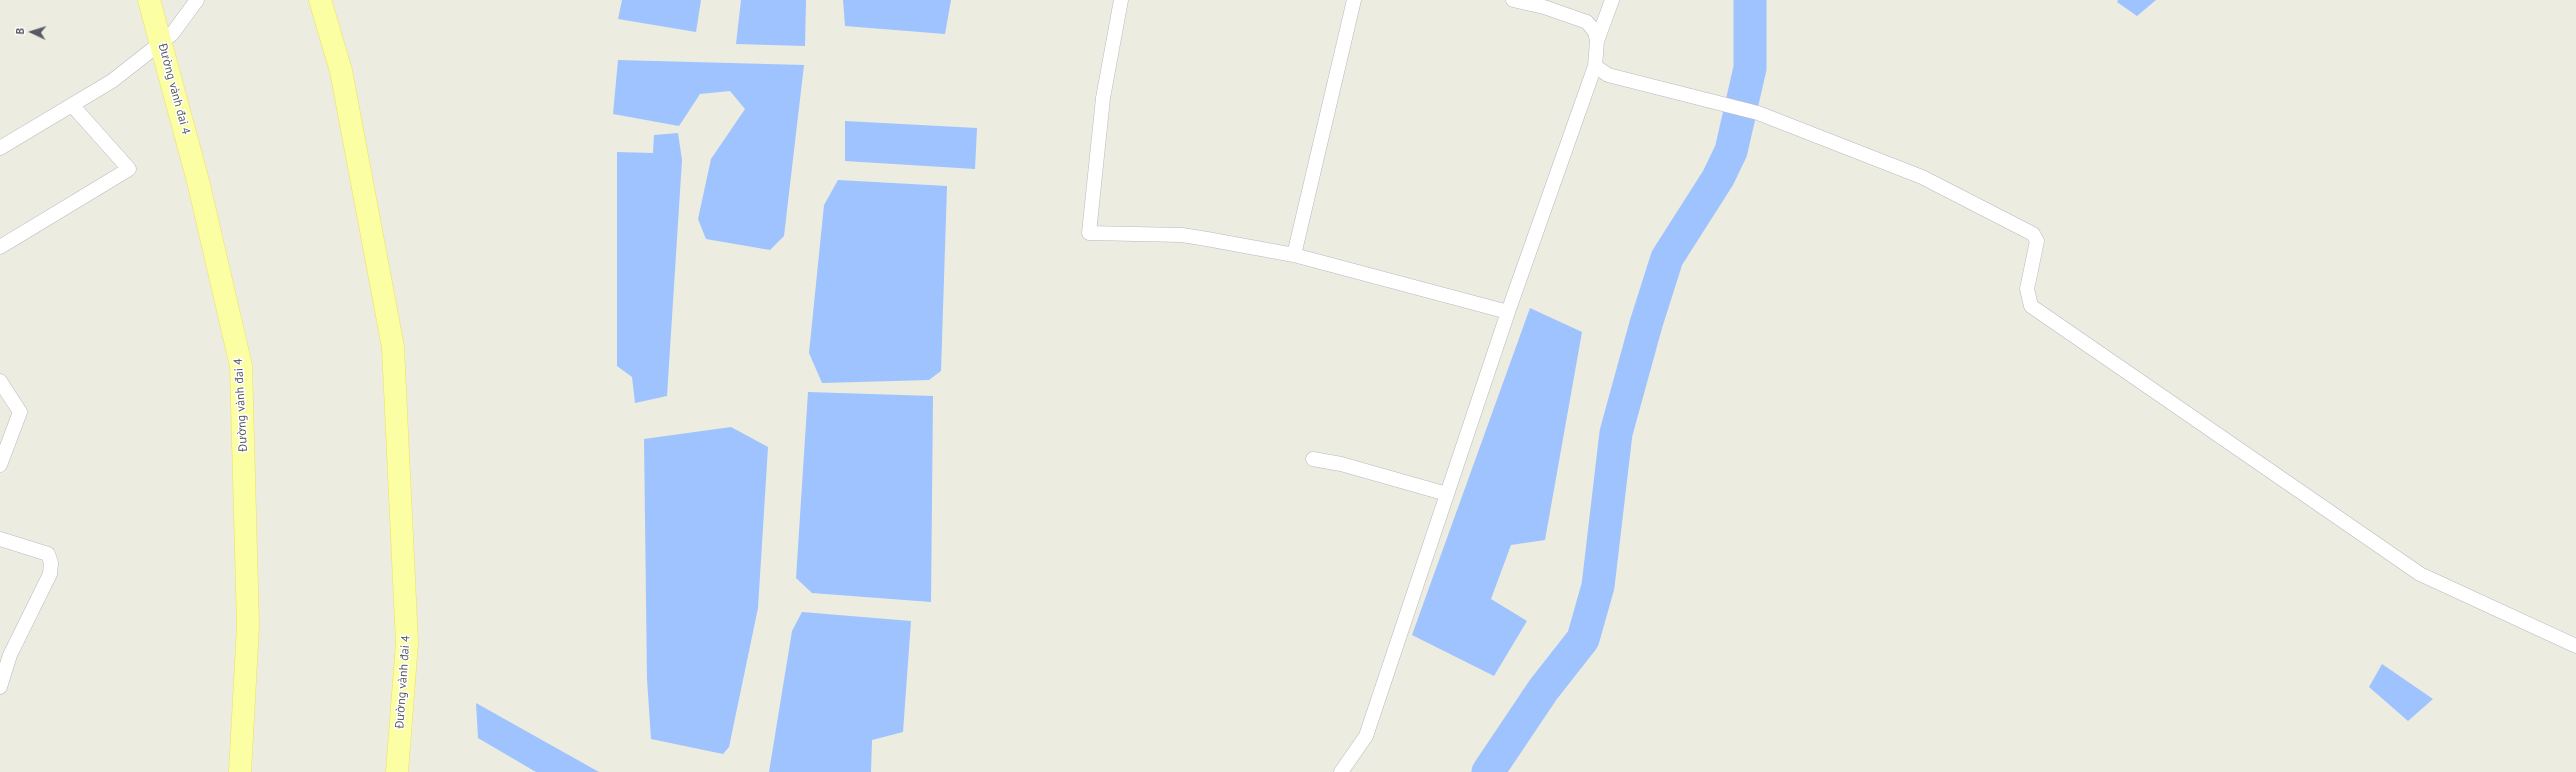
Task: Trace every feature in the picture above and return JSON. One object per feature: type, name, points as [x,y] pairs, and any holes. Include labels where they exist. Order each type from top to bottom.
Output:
[{"type":"main road","name":"Đường vành đai 4","points":[[149,0],[198,181],[241,366],[248,626],[240,772]]},
{"type":"main road","name":"Đường vành đai 4","points":[[320,0],[341,71],[393,347],[407,643],[397,772]]},
{"type":"street","points":[[0,148],[112,81],[172,34],[197,0]]},
{"type":"street","points":[[1121,0],[1103,98],[1089,234],[1182,235],[1294,255],[1508,312]]},
{"type":"street","points":[[1294,255],[1354,0]]},
{"type":"street","points":[[1513,0],[1544,7],[1587,22],[1595,32],[1597,41]]},
{"type":"street","points":[[1341,772],[1366,736],[1508,312],[1595,66],[1597,41],[1612,0]]},
{"type":"street","points":[[1595,66],[1608,75],[1758,113],[1922,177],[2034,234],[2037,241],[2027,289],[2031,306],[2420,574],[2576,646]]},
{"type":"street","points":[[0,247],[129,169],[72,104]]},
{"type":"street","points":[[0,381],[20,412],[0,465]]},
{"type":"street","points":[[1313,459],[1341,464],[1447,494]]},
{"type":"street","points":[[0,538],[48,554],[52,563],[50,574],[10,655],[0,687]]},
{"type":"water","points":[[622,0],[701,0],[696,32],[618,19]]},
{"type":"water","points":[[741,0],[806,0],[805,46],[736,44]]},
{"type":"water","points":[[843,0],[951,0],[945,34],[845,26]]},
{"type":"water","points":[[2118,0],[2156,0],[2137,16],[2117,2]]},
{"type":"water","points":[[618,60],[804,65],[784,236],[770,250],[706,239],[698,219],[711,159],[745,109],[730,91],[700,94],[679,126],[613,114]]},
{"type":"water","points":[[845,121],[977,128],[975,169],[845,161]]},
{"type":"water","points":[[678,133],[682,160],[667,396],[635,403],[632,377],[617,366],[617,152],[653,153],[654,135]]},
{"type":"water","points":[[838,180],[947,186],[941,371],[929,380],[822,383],[809,353],[824,205]]},
{"type":"water","points":[[1530,308],[1582,332],[1545,540],[1511,545],[1491,599],[1527,621],[1494,676],[1412,635]]},
{"type":"water","points":[[808,392],[933,396],[931,602],[812,593],[796,578]]},
{"type":"water","points":[[731,427],[768,447],[758,608],[729,747],[723,754],[651,739],[647,679],[644,439]]},
{"type":"water","points":[[802,612],[911,621],[903,732],[872,740],[871,772],[769,772],[792,631]]},
{"type":"water","points":[[2382,664],[2433,699],[2408,721],[2369,687]]},
{"type":"water","points":[[476,703],[599,772],[536,772],[478,738]]},
{"type":"waterway","points":[[1488,772],[1543,690],[1583,639],[1598,586],[1616,433],[1646,324],[1667,258],[1718,178],[1731,151],[1750,68],[1750,0]]}]
